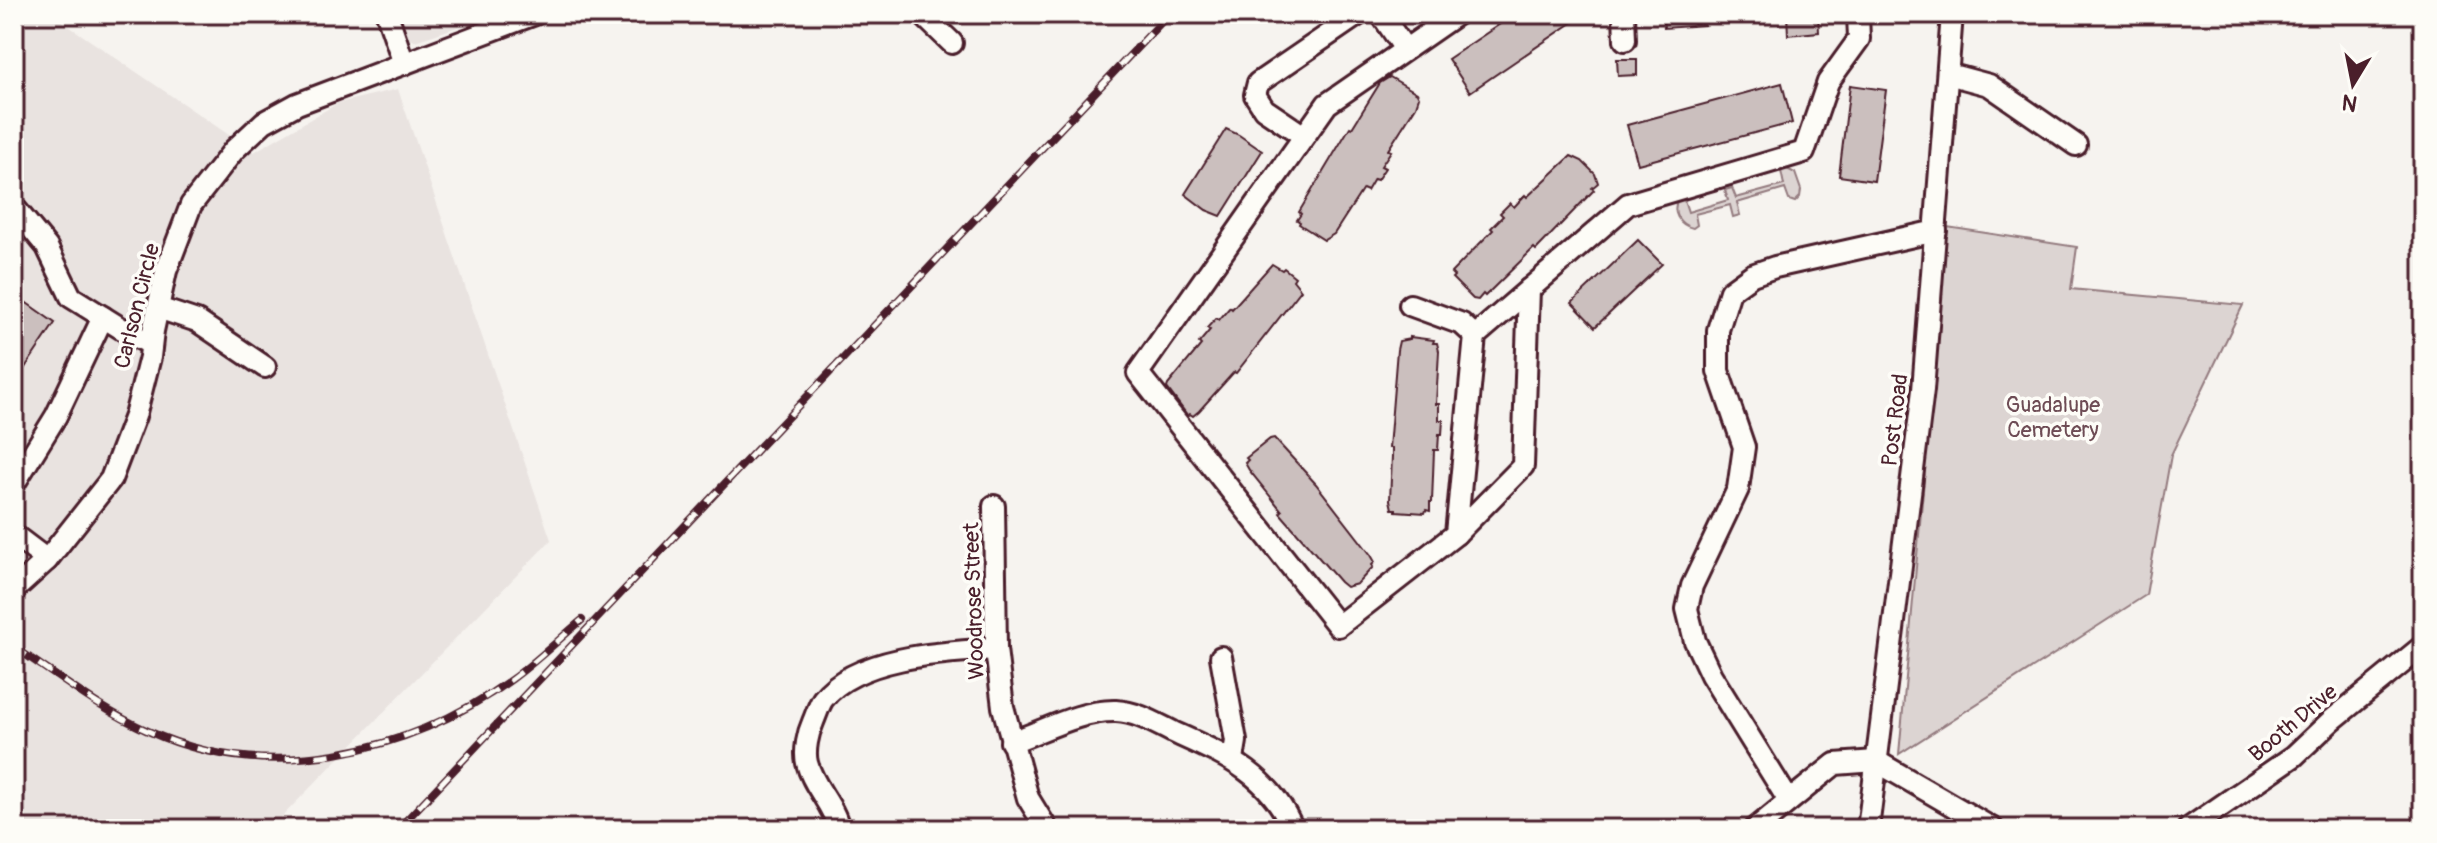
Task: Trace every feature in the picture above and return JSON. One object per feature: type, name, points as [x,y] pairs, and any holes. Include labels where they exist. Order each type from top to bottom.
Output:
[{"type":"street","points":[[387,14],[404,64]]},
{"type":"street","name":"Carlson Circle","points":[[14,590],[47,560],[111,479],[135,416],[166,271],[191,205],[234,150],[264,122],[297,104],[535,14]]},
{"type":"street","points":[[922,14],[952,43]]},
{"type":"street","points":[[1304,136],[1264,109],[1255,95],[1258,83],[1359,14]]},
{"type":"street","points":[[1381,14],[1405,49]]},
{"type":"street","points":[[1457,14],[1327,104],[1138,373],[1338,626],[1456,534],[1523,466],[1529,289]]},
{"type":"street","points":[[1624,14],[1625,40]]},
{"type":"street","points":[[1456,534],[1475,336],[1628,204],[1804,152],[1828,82],[1859,39],[1858,14]]},
{"type":"street","name":"Post Road","points":[[1868,829],[1923,390],[1952,14]]},
{"type":"street","points":[[1948,74],[1989,85],[2076,145]]},
{"type":"street","points":[[14,207],[47,247],[71,297],[151,344]]},
{"type":"street","points":[[1789,801],[1711,675],[1695,641],[1687,609],[1692,586],[1738,489],[1744,447],[1718,371],[1718,330],[1730,291],[1752,275],[1775,267],[1936,231]]},
{"type":"street","points":[[1410,305],[1462,324],[1475,336]]},
{"type":"street","points":[[158,308],[197,321],[265,367]]},
{"type":"street","points":[[14,484],[56,416],[103,317]]},
{"type":"street","name":"Woodrose Street","points":[[994,506],[996,649],[1003,707],[1028,798],[1047,829]]},
{"type":"street","points":[[14,535],[47,560]]},
{"type":"street","name":"Booth Drive","points":[[2188,829],[2294,756],[2331,721],[2423,646]]},
{"type":"street","points":[[839,829],[806,761],[809,731],[824,699],[848,679],[874,666],[936,652],[996,649]]},
{"type":"street","points":[[1221,657],[1236,741],[1233,759]]},
{"type":"street","points":[[1011,742],[1087,714],[1116,711],[1137,715],[1233,759],[1265,785],[1284,809],[1293,829]]},
{"type":"street","points":[[1755,829],[1835,764],[1876,761],[1993,829]]},
{"type":"shaded area","points":[[14,14],[51,14],[254,152],[338,103],[398,89],[551,540],[270,829],[14,829]]},
{"type":"shaded area","points":[[393,14],[497,14],[415,41],[398,28]]},
{"type":"green space","points":[[1785,168],[1795,173],[1801,190],[1795,202],[1789,200],[1785,189],[1737,203],[1740,215],[1733,217],[1730,205],[1695,214],[1697,225],[1693,228],[1678,217],[1675,209],[1678,199],[1684,200],[1688,212],[1728,200],[1725,190],[1732,188],[1736,198],[1784,185],[1781,171]]},
{"type":"green space","name":"Guadalupe Cemetery","points":[[1947,227],[2077,247],[2071,289],[2243,305],[2171,455],[2146,595],[1899,754]]},
{"type":"building","points":[[1515,14],[1585,14],[1470,92],[1448,59]]},
{"type":"building","points":[[1663,14],[1704,14],[1704,25],[1664,28]]},
{"type":"building","points":[[1787,14],[1818,14],[1819,32],[1788,35]]},
{"type":"building","points":[[1617,59],[1637,59],[1637,75],[1618,76]]},
{"type":"building","points":[[1390,77],[1417,93],[1416,106],[1388,150],[1391,151],[1381,166],[1385,168],[1377,180],[1374,179],[1367,191],[1363,189],[1334,234],[1324,240],[1299,224],[1299,212],[1350,127],[1380,83]]},
{"type":"building","points":[[1782,83],[1792,123],[1638,164],[1627,125]]},
{"type":"building","points":[[1850,85],[1886,90],[1874,181],[1839,176]]},
{"type":"building","points":[[1226,129],[1262,151],[1221,216],[1206,210],[1185,194]]},
{"type":"building","points":[[1571,156],[1582,161],[1595,174],[1598,183],[1592,188],[1594,190],[1536,250],[1534,248],[1485,296],[1483,294],[1478,300],[1473,299],[1452,278],[1451,273],[1493,230],[1491,228],[1503,216],[1500,213],[1510,203],[1514,207],[1525,195],[1527,197]]},
{"type":"building","points":[[1638,240],[1662,264],[1595,327],[1572,303]]},
{"type":"building","points":[[1272,264],[1282,270],[1284,268],[1295,277],[1293,280],[1301,290],[1236,373],[1199,411],[1188,416],[1167,388],[1168,385],[1201,345],[1199,343],[1210,330],[1207,328],[1230,307],[1232,309]]},
{"type":"building","points":[[14,294],[55,323],[14,384]]},
{"type":"building","points":[[1410,337],[1434,340],[1439,351],[1436,404],[1439,404],[1439,420],[1443,420],[1442,434],[1439,434],[1438,450],[1434,450],[1432,502],[1430,511],[1426,510],[1425,513],[1396,511],[1392,509],[1390,500],[1392,448],[1389,448],[1397,350],[1399,341]]},
{"type":"building","points":[[1274,438],[1316,484],[1375,562],[1357,584],[1346,587],[1340,582],[1280,513],[1282,511],[1245,463],[1246,458]]},
{"type":"railway","points":[[398,829],[1169,14]]},
{"type":"railway","points":[[14,647],[96,703],[148,731],[194,748],[241,757],[289,758],[336,754],[383,743],[428,726],[471,705],[512,679],[582,620]]}]
